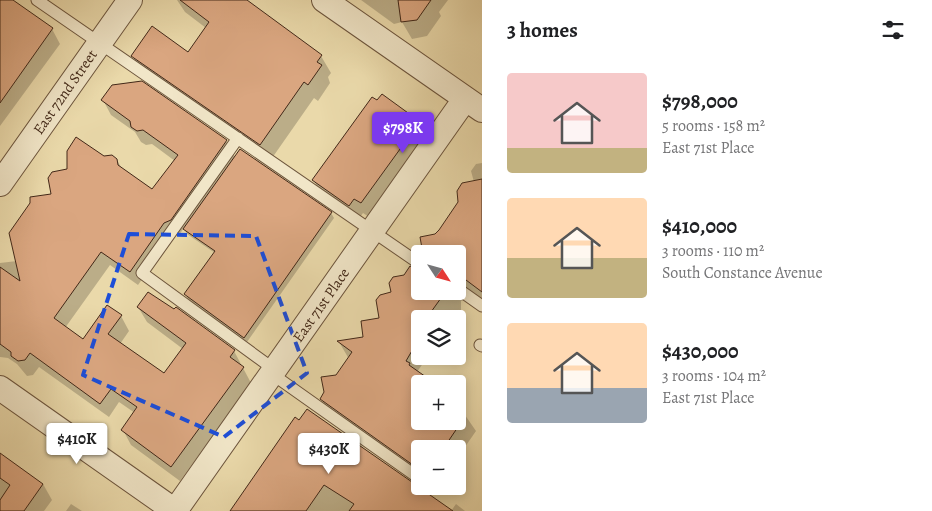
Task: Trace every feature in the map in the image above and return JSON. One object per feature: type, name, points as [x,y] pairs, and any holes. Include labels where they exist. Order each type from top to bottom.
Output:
[{"type":"street","name":"East 72nd Street","points":[[0,184],[130,0]]},
{"type":"street","points":[[324,0],[474,105]]},
{"type":"street","name":"East 71st Place","points":[[175,511],[372,231],[474,105]]},
{"type":"street","points":[[0,388],[175,511]]},
{"type":"lane","points":[[38,0],[411,258]]},
{"type":"lane","points":[[238,138],[142,273],[273,372],[411,472]]},
{"type":"lane","points":[[466,295],[482,306]]},
{"type":"highlighted area","points":[[129,234],[256,236],[307,373],[224,437],[83,375]]},
{"type":"building","points":[[0,0],[13,0],[53,28],[0,103]]},
{"type":"building","points":[[180,0],[247,0],[322,55],[317,62],[322,65],[308,85],[304,82],[260,145],[131,56],[152,26],[188,52],[209,22]]},
{"type":"building","points":[[398,0],[431,0],[417,20],[401,22]]},
{"type":"building","points":[[142,81],[227,140],[171,220],[164,223],[130,272],[101,252],[54,318],[83,339],[107,305],[122,315],[108,334],[164,373],[186,343],[137,307],[148,292],[174,309],[176,307],[235,350],[230,357],[244,367],[171,467],[121,430],[137,407],[111,389],[100,404],[30,353],[25,360],[18,361],[11,356],[11,352],[0,344],[0,267],[20,281],[9,233],[30,203],[30,197],[51,194],[48,178],[52,172],[67,169],[67,151],[76,137],[104,156],[112,155],[117,159],[118,165],[152,189],[178,155],[143,130],[137,131],[131,127],[130,121],[101,100],[112,85]]},
{"type":"building","points":[[382,94],[415,118],[411,124],[416,127],[361,203],[354,199],[349,206],[312,180],[372,97],[377,100]]},
{"type":"building","points":[[240,149],[332,212],[244,338],[184,294],[215,251],[183,229]]},
{"type":"building","points":[[482,179],[482,292],[466,280],[466,245],[421,245],[420,237],[435,234],[458,202],[457,191],[462,183]]},
{"type":"building","points":[[411,266],[411,300],[440,300],[432,310],[411,310],[411,352],[406,361],[423,375],[411,375],[411,430],[456,430],[449,440],[411,440],[411,464],[320,399],[324,392],[321,377],[336,375],[352,352],[337,341],[363,337],[361,321],[379,318],[376,300],[380,295],[391,292],[389,283],[393,277],[404,275]]},
{"type":"building","points":[[307,409],[411,481],[411,495],[430,495],[453,511],[349,511],[354,504],[324,485],[306,511],[230,511],[295,417],[299,420]]},
{"type":"building","points":[[0,453],[43,484],[24,511],[0,511],[0,500],[10,485],[0,478]]}]
